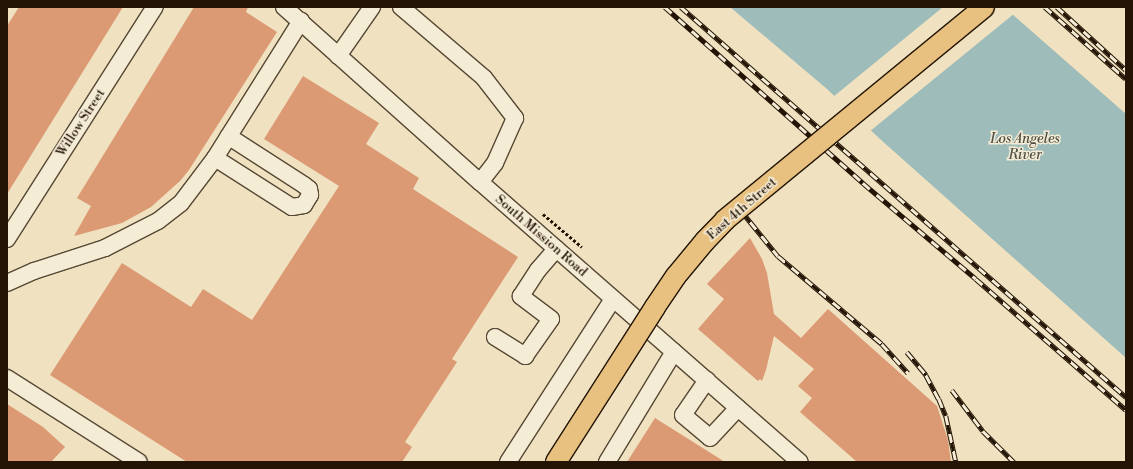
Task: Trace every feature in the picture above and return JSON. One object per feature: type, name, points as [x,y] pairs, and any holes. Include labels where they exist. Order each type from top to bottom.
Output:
[{"type":"main road","name":"East 4th Street","points":[[556,462],[655,307],[676,276],[705,241],[725,220],[984,7]]},
{"type":"street","name":"Willow Street","points":[[7,239],[155,7]]},
{"type":"street","name":"South Mission Road","points":[[284,7],[480,182],[800,462]]},
{"type":"street","points":[[338,56],[372,7]]},
{"type":"street","points":[[401,7],[484,78],[515,118],[495,163],[480,182]]},
{"type":"street","points":[[7,283],[34,271],[105,248],[158,221],[181,203],[215,158],[301,21]]},
{"type":"street","points":[[215,158],[292,206],[304,205],[310,195],[309,189],[304,185],[228,136]]},
{"type":"street","points":[[495,337],[525,356],[551,319],[521,296],[538,270],[556,249]]},
{"type":"street","points":[[508,462],[613,299]]},
{"type":"street","points":[[607,462],[674,352]]},
{"type":"street","points":[[7,378],[118,456],[140,462]]},
{"type":"street","points":[[707,380],[683,415],[710,438],[738,408]]},
{"type":"water","name":"Los Angeles River","points":[[730,7],[1004,7],[1126,114],[1126,358],[880,139],[827,89]]},
{"type":"pier","points":[[943,7],[1007,7],[1015,13],[869,132],[833,97]]},
{"type":"building","points":[[19,7],[123,7],[7,194],[7,26]]},
{"type":"building","points":[[194,7],[248,7],[246,12],[277,32],[189,170],[180,181],[151,207],[122,223],[74,236],[91,206],[77,198]]},
{"type":"building","points":[[303,76],[379,123],[366,144],[419,178],[413,189],[518,257],[452,359],[457,362],[405,442],[412,447],[402,462],[187,462],[50,375],[122,263],[191,307],[203,289],[252,320],[339,186],[264,139]]},
{"type":"building","points":[[750,238],[762,259],[767,273],[774,314],[801,338],[828,309],[937,406],[948,440],[951,462],[857,462],[800,412],[812,398],[798,386],[814,369],[774,336],[766,370],[762,381],[760,379],[758,381],[698,329],[724,299],[707,284]]},
{"type":"building","points":[[7,404],[43,427],[65,447],[51,462],[7,462]]},
{"type":"building","points":[[655,418],[725,462],[627,462]]},
{"type":"railway","points":[[665,7],[863,183],[1126,410]]},
{"type":"railway","points":[[681,7],[1126,397]]},
{"type":"railway","points":[[1045,7],[1126,79]]},
{"type":"railway","points":[[1057,7],[1126,70]]},
{"type":"railway","points":[[739,208],[778,256],[882,344],[908,373]]},
{"type":"railway","points":[[907,352],[926,375],[939,399],[946,416],[956,462]]},
{"type":"railway","points":[[952,390],[983,431],[1014,462]]}]
